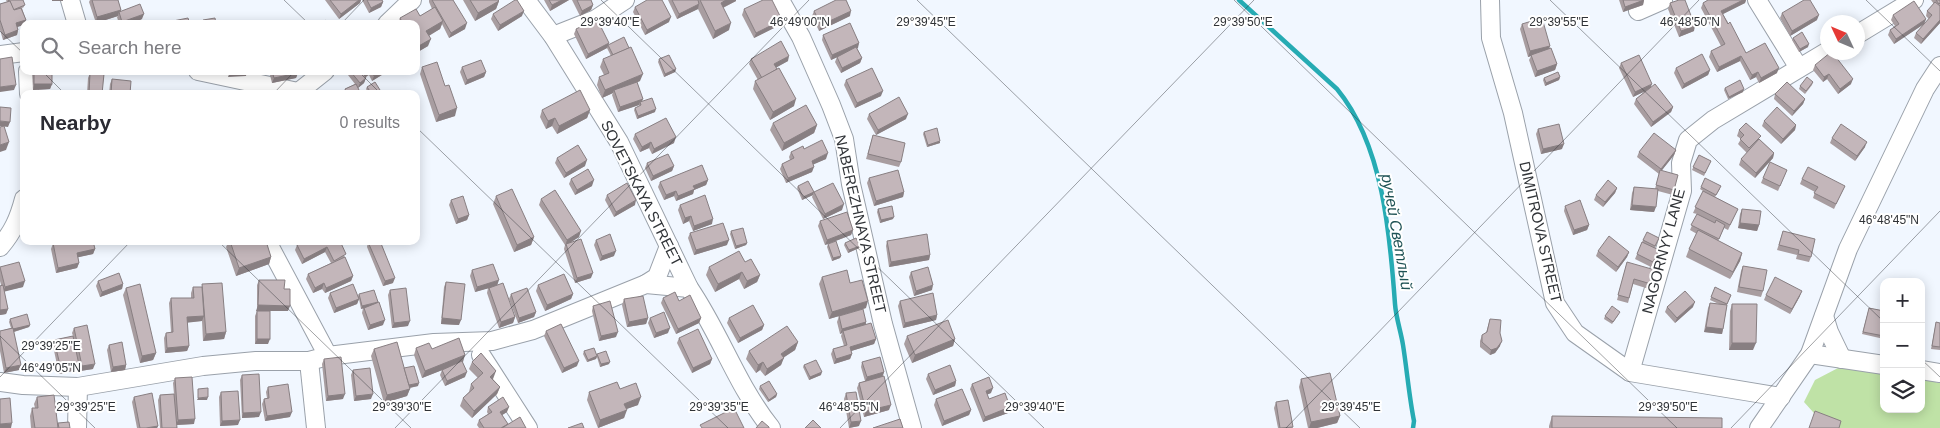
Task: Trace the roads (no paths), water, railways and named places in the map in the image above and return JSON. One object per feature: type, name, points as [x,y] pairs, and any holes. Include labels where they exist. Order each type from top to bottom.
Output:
[{"type":"street","points":[[70,0],[75,20]]},
{"type":"street","points":[[390,20],[412,0]]},
{"type":"street","name":"SOVETSKAYA STREET","points":[[526,0],[553,36],[620,142],[689,288],[702,307],[756,408],[771,428]]},
{"type":"street","points":[[553,36],[596,19],[625,0]]},
{"type":"street","name":"NABEREZHNAYA STREET","points":[[780,0],[801,37],[844,140],[851,184],[883,324],[912,428]]},
{"type":"street","name":"DIMITROVA STREET","points":[[1490,0],[1491,38],[1513,113],[1555,303],[1575,333],[1630,372],[1781,396]]},
{"type":"street","points":[[1638,11],[1663,0]]},
{"type":"street","points":[[1757,0],[1799,68]]},
{"type":"street","points":[[1865,30],[1914,0]]},
{"type":"street","points":[[0,54],[20,52]]},
{"type":"street","name":"NAGORNYY LANE","points":[[1630,372],[1682,191],[1681,164],[1688,140],[1713,120],[1820,56]]},
{"type":"street","points":[[1759,428],[1810,354],[1848,249],[1925,89],[1940,66]]},
{"type":"street","points":[[28,75],[29,90]]},
{"type":"street","points":[[216,75],[284,90]]},
{"type":"street","points":[[301,90],[320,75]]},
{"type":"street","points":[[0,247],[10,236],[20,212]]},
{"type":"street","points":[[270,245],[328,356]]},
{"type":"street","points":[[0,382],[23,385],[78,387],[203,366],[256,361],[309,361],[328,356],[434,342],[473,343],[492,341],[515,336],[646,284],[657,277],[669,246]]},
{"type":"street","points":[[646,284],[689,288]]},
{"type":"street","points":[[1824,316],[1829,332],[1842,358]]},
{"type":"street","points":[[473,343],[490,366],[528,428]]},
{"type":"street","points":[[1810,354],[1880,364]]},
{"type":"street","points":[[309,361],[316,428]]},
{"type":"street","points":[[1925,371],[1940,373]]},
{"type":"street","points":[[77,428],[78,387]]},
{"type":"waterway","name":"ручей Светлый","points":[[1239,0],[1337,89],[1352,111],[1365,136],[1374,163],[1387,220],[1396,309],[1414,421],[1413,428]]}]
